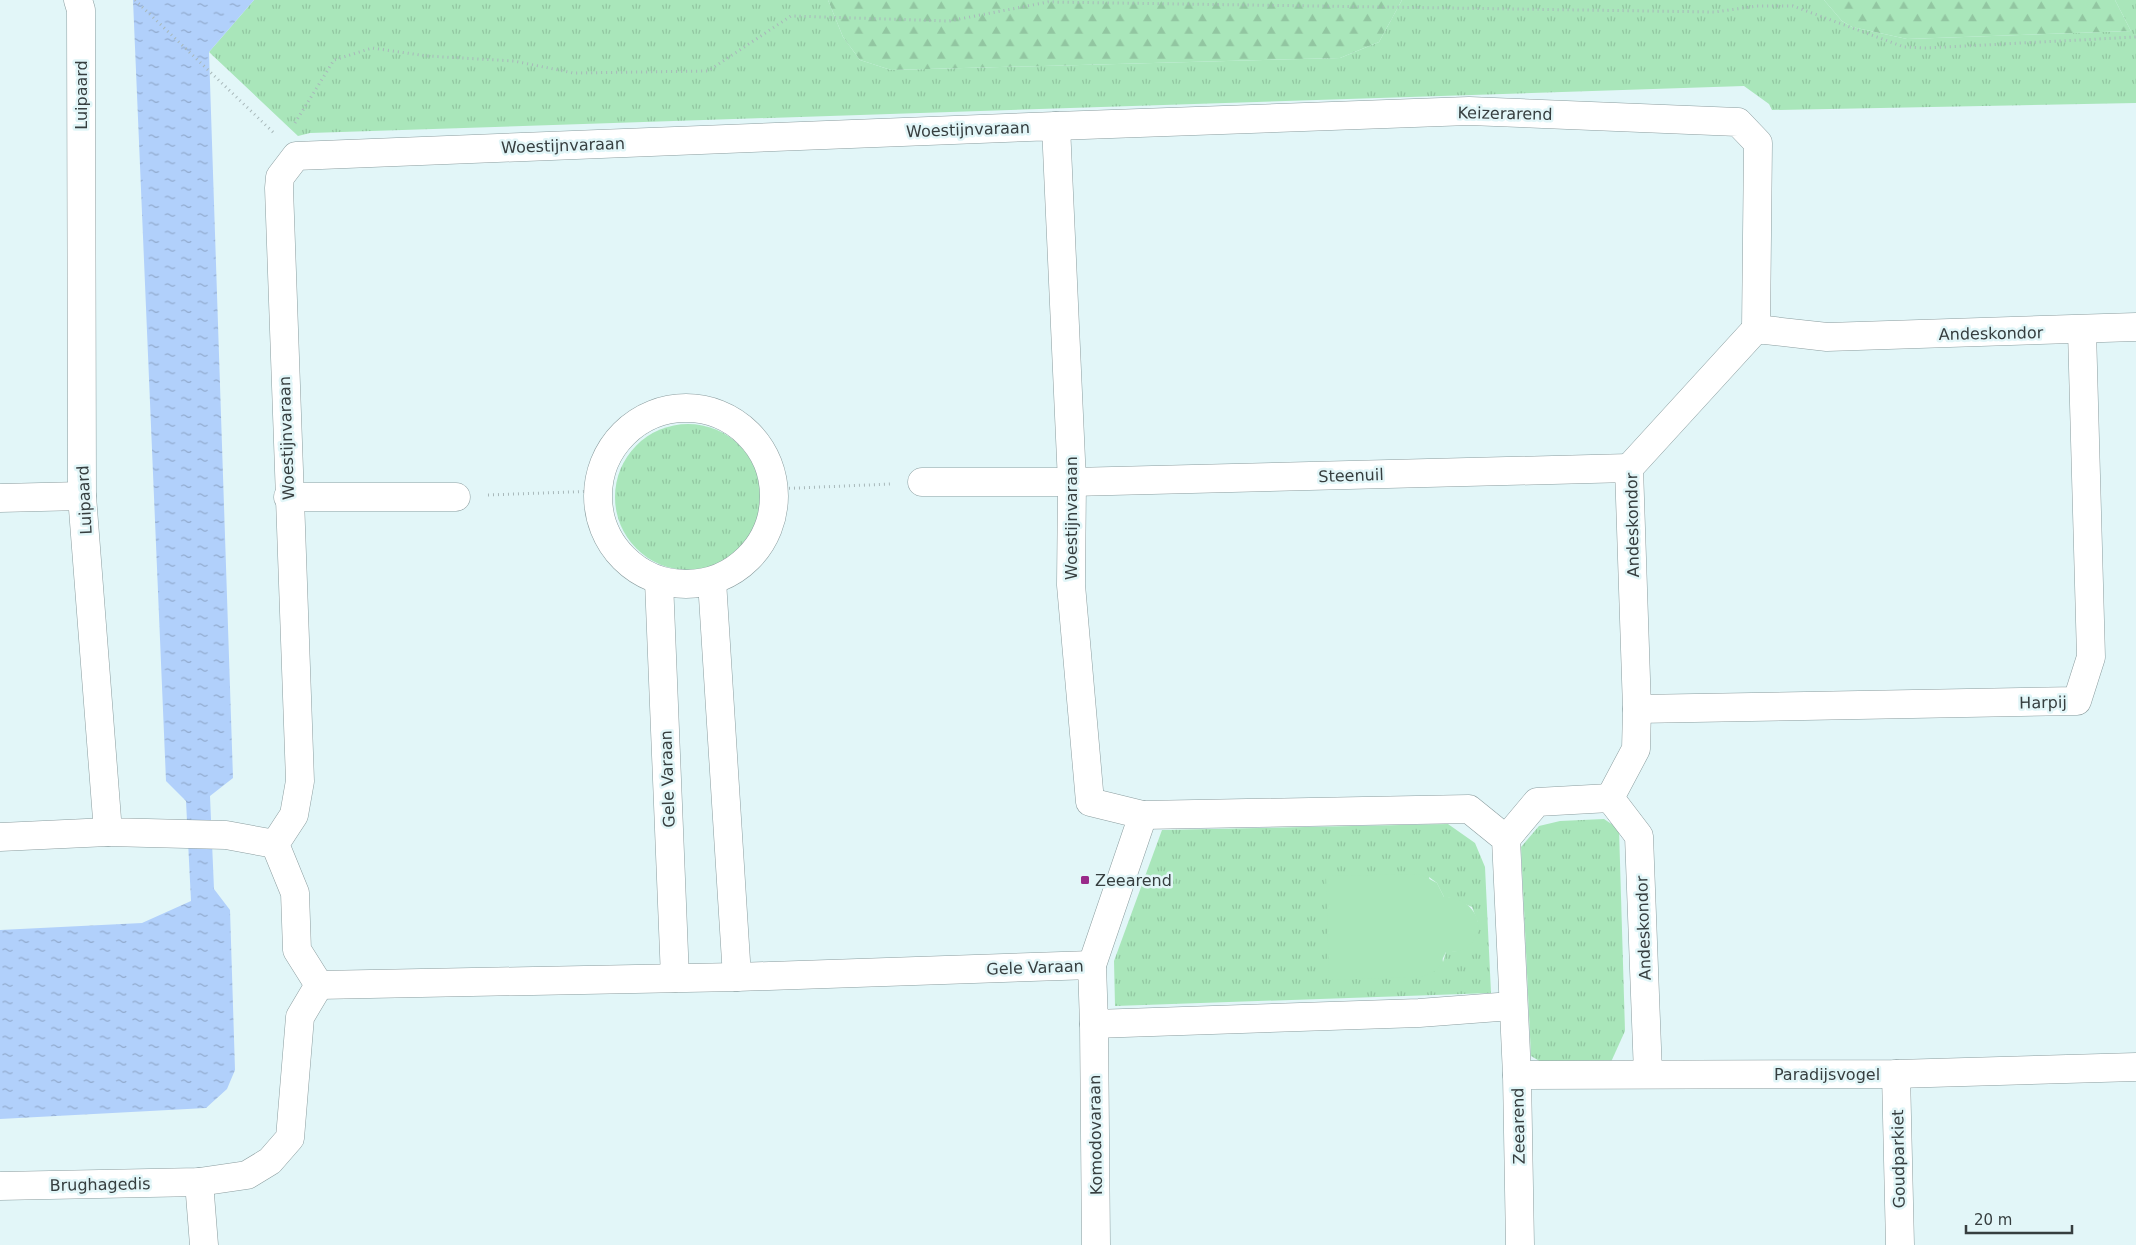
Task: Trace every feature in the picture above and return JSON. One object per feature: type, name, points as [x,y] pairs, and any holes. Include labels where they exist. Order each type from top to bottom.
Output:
[{"type":"street","name":"Luipaard","points":[[78,0],[81,20],[82,496],[108,832]]},
{"type":"street","name":"Keizerarend","points":[[1056,126],[1469,111],[1738,122],[1758,143],[1756,329]]},
{"type":"street","name":"Woestijnvaraan","points":[[275,844],[294,815],[300,781],[288,497],[279,188],[280,176],[296,156],[1056,126],[1072,482],[1072,585],[1090,802],[1143,815]]},
{"type":"street","name":"Andeskondor","points":[[1648,1074],[1640,836],[1610,798],[1636,749],[1637,709],[1629,468],[1756,329],[1827,337],[2082,331],[2136,327]]},
{"type":"street","name":"Harpij","points":[[1637,709],[2077,701],[2091,657],[2082,331]]},
{"type":"street","points":[[677,408],[707,410],[734,421],[756,441],[770,467],[774,489],[771,524],[757,550],[736,570],[712,581],[681,585],[659,581],[628,564],[609,542],[599,515],[598,491],[606,456],[624,432],[648,415],[677,408]]},
{"type":"street","name":"Steenuil","points":[[922,482],[1072,482],[1629,468]]},
{"type":"street","points":[[0,498],[82,496]]},
{"type":"street","points":[[288,497],[456,497]]},
{"type":"street","name":"Gele Varaan","points":[[659,581],[675,978]]},
{"type":"street","points":[[712,581],[737,978]]},
{"type":"street","points":[[1512,1006],[1419,1013],[1094,1024],[1092,965],[1143,815],[1469,809],[1506,839],[1537,802],[1610,798]]},
{"type":"street","points":[[0,837],[108,832],[226,835],[275,844],[295,893],[298,950],[319,985],[300,1018],[290,1138],[270,1161],[247,1175],[199,1182],[204,1245]]},
{"type":"street","name":"Zeearend","points":[[1506,839],[1512,1006],[1517,1075],[1520,1245]]},
{"type":"street","name":"Gele Varaan","points":[[319,985],[737,978],[1092,965]]},
{"type":"street","name":"Komodovaraan","points":[[1094,1024],[1096,1245]]},
{"type":"street","name":"Paradijsvogel","points":[[1517,1075],[1896,1074],[2136,1067]]},
{"type":"street","name":"Goudparkiet","points":[[1896,1074],[1900,1245]]},
{"type":"street","name":"Brughagedis","points":[[0,1186],[199,1182]]},
{"type":"path","points":[[135,0],[277,136]]},
{"type":"path","points":[[292,128],[334,60],[372,48],[427,56],[514,61],[573,73],[708,71],[791,16],[949,21],[1048,2],[1716,12],[1757,6],[1793,6],[1904,47],[1927,48],[2136,37]]},
{"type":"path","points":[[774,489],[922,482]]},
{"type":"path","points":[[456,497],[598,491]]},
{"type":"green space","points":[[254,0],[828,0],[843,37],[860,60],[891,70],[1340,58],[1379,42],[1402,0],[1824,0],[1842,21],[1852,27],[1907,39],[2131,31],[2115,0],[2136,0],[2136,103],[1772,110],[1769,104],[1744,86],[310,133],[298,136],[209,52]]},
{"type":"green space","points":[[828,0],[1402,0],[1379,42],[1340,58],[891,70],[860,60],[843,37]]},
{"type":"green space","points":[[1824,0],[2115,0],[2131,31],[1907,39],[1852,27],[1842,21]]},
{"type":"green space","points":[[688,424],[716,430],[739,446],[755,469],[761,497],[755,525],[739,548],[716,564],[688,570],[660,564],[637,548],[621,525],[615,497],[621,469],[637,446],[660,430]]},
{"type":"green space","points":[[1604,819],[1619,829],[1625,1031],[1611,1062],[1553,1069],[1531,1056],[1521,847],[1539,826],[1560,821]]},
{"type":"green space","points":[[1448,824],[1475,843],[1485,867],[1491,993],[1115,1006],[1114,961],[1162,830]],"holes":[[[1429,877],[1437,883],[1444,897],[1472,907],[1478,923],[1457,951],[1446,952],[1443,962]]]},
{"type":"green space","points":[[1420,874],[1437,883],[1444,897],[1454,898],[1463,902],[1476,915],[1478,932],[1474,940],[1464,949],[1456,952],[1446,952],[1437,970],[1421,977],[1329,980],[1326,876]]},
{"type":"water","points":[[133,0],[254,0],[209,52],[233,778],[210,796],[214,889],[230,910],[235,1070],[227,1089],[206,1108],[0,1119],[0,930],[142,923],[191,901],[186,801],[166,781]]},
{"type":"place","name":"Zeearend","points":[[1085,880]]}]
